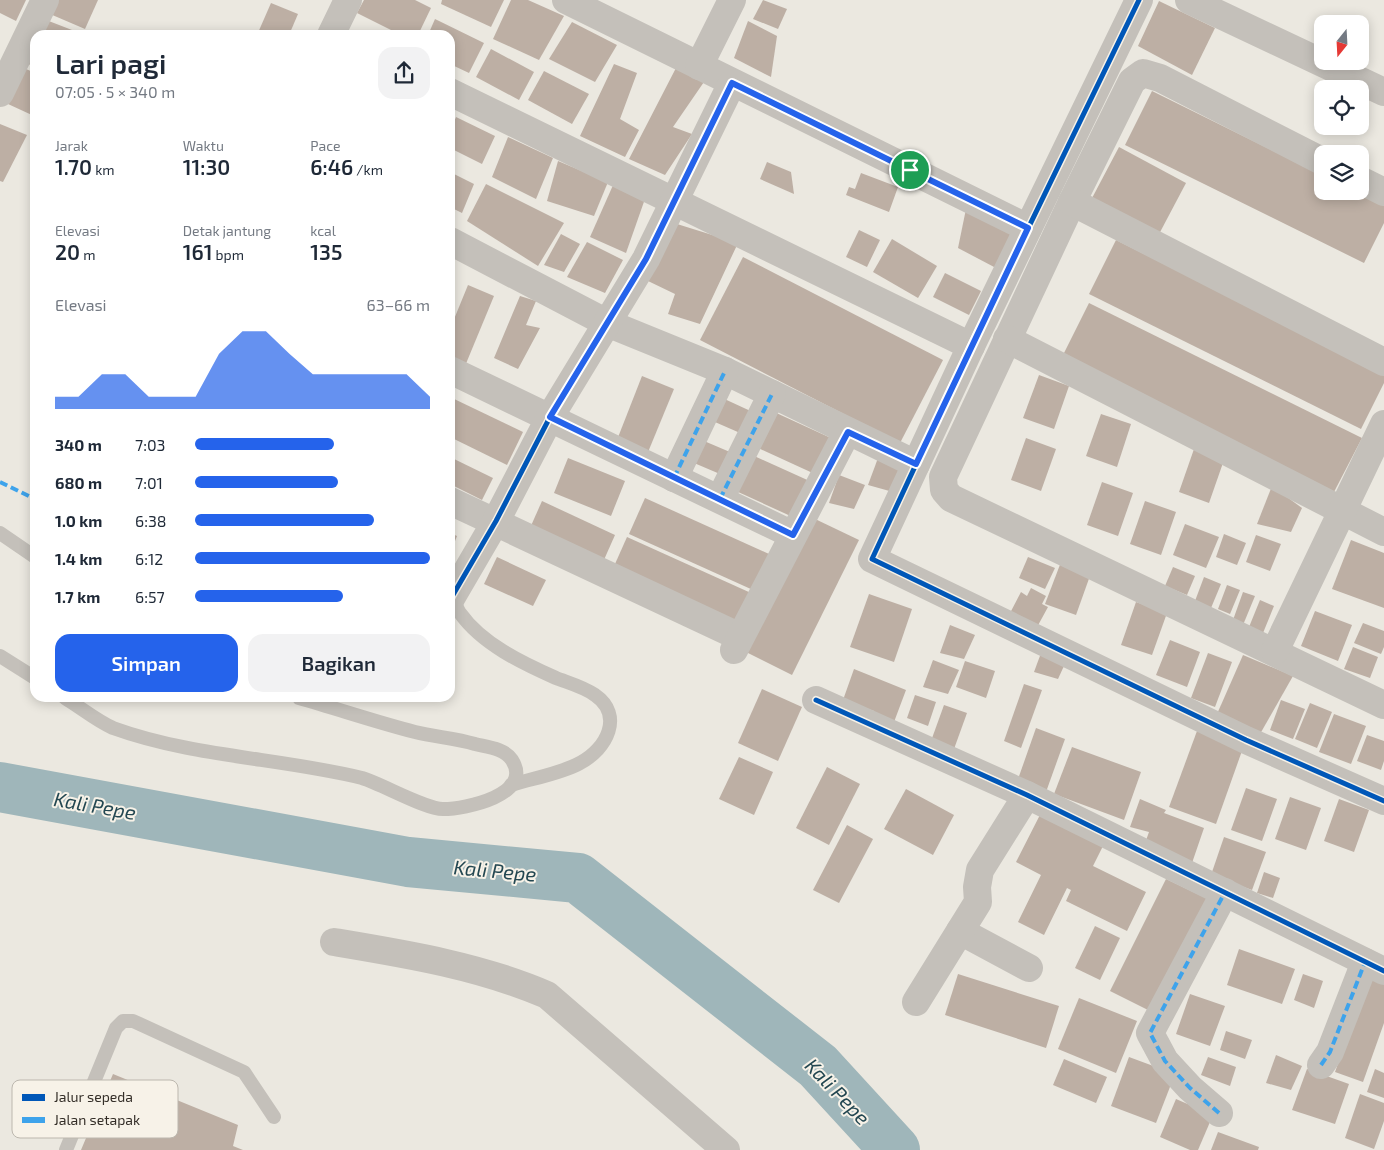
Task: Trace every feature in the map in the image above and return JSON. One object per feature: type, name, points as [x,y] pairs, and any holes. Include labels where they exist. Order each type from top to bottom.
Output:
[{"type":"street","points":[[0,92],[44,0]]},
{"type":"street","points":[[333,30],[348,0]]},
{"type":"street","points":[[699,66],[732,0]]},
{"type":"street","points":[[1139,0],[970,346],[872,559],[1246,740],[1384,801]]},
{"type":"street","points":[[1189,0],[1384,92]]},
{"type":"street","points":[[582,4],[732,83],[1028,228]]},
{"type":"street","points":[[1314,157],[1160,78],[1143,72],[1132,81],[1072,202],[943,478],[944,490],[951,498],[1275,651],[1384,705]]},
{"type":"street","points":[[455,592],[496,521],[550,417],[646,259],[732,83]]},
{"type":"street","points":[[455,94],[674,199],[970,346]]},
{"type":"street","points":[[1369,184],[1384,192]]},
{"type":"street","points":[[1072,202],[1384,362]]},
{"type":"street","points":[[455,245],[607,324],[725,371],[916,464]]},
{"type":"street","points":[[1007,339],[1384,532]]},
{"type":"street","points":[[674,478],[725,371]]},
{"type":"street","points":[[455,372],[793,535]]},
{"type":"street","points":[[720,500],[772,394]]},
{"type":"street","points":[[1275,651],[1384,424]]},
{"type":"street","points":[[455,503],[496,521],[737,644],[848,432]]},
{"type":"street","points":[[816,700],[1027,795],[1374,966],[1322,1065]]},
{"type":"street","points":[[916,1002],[978,902],[977,887],[980,870],[1027,795]]},
{"type":"street","points":[[1219,1113],[1165,1061],[1150,1033],[1225,892]]},
{"type":"street","points":[[960,931],[1029,968]]},
{"type":"street","points":[[334,942],[408,954],[516,982],[546,995],[726,1150]]},
{"type":"lane","points":[[0,533],[30,553]]},
{"type":"lane","points":[[71,702],[112,727],[203,752],[276,762],[363,779],[440,809],[469,807],[503,794],[512,785],[580,764],[594,754],[607,736],[612,723],[608,706],[594,694],[529,666],[489,641],[459,612],[455,603]]},
{"type":"lane","points":[[0,656],[30,675]]},
{"type":"lane","points":[[312,702],[417,733],[456,738],[506,752],[513,761],[516,771],[512,785]]},
{"type":"lane","points":[[95,1080],[116,1028],[123,1021],[133,1021],[244,1072],[274,1117]]},
{"type":"lane","points":[[66,1150],[71,1138]]},
{"type":"building","points":[[0,0],[26,0],[16,21],[0,13]]},
{"type":"building","points":[[56,0],[98,0],[85,29],[50,14]]},
{"type":"building","points":[[364,0],[415,0],[431,8],[420,30],[391,30],[357,13]]},
{"type":"building","points":[[442,0],[504,0],[491,27],[441,4]]},
{"type":"building","points":[[511,0],[528,0],[564,16],[539,60],[493,39]]},
{"type":"building","points":[[763,0],[787,9],[778,29],[753,19]]},
{"type":"building","points":[[1159,1],[1215,28],[1192,75],[1138,46]]},
{"type":"building","points":[[271,3],[298,14],[291,30],[259,30]]},
{"type":"building","points":[[41,18],[72,30],[36,30]]},
{"type":"building","points":[[435,19],[484,43],[469,73],[455,66],[455,30],[430,30]]},
{"type":"building","points":[[748,21],[777,36],[771,77],[734,58]]},
{"type":"building","points":[[572,22],[617,45],[595,82],[549,59]]},
{"type":"building","points":[[30,46],[30,65],[24,62]]},
{"type":"building","points":[[491,49],[534,72],[519,100],[476,77]]},
{"type":"building","points":[[614,64],[637,73],[620,119],[639,130],[625,157],[580,136]]},
{"type":"building","points":[[677,66],[706,79],[673,127],[692,134],[665,175],[629,159]]},
{"type":"building","points":[[24,68],[30,71],[30,114],[8,104]]},
{"type":"building","points":[[544,71],[589,94],[572,124],[528,100]]},
{"type":"building","points":[[1152,91],[1314,171],[1314,200],[1369,200],[1369,198],[1384,206],[1384,223],[1364,263],[1125,145]]},
{"type":"building","points":[[456,117],[495,136],[482,164],[455,150]]},
{"type":"building","points":[[0,124],[27,135],[3,182],[0,181]]},
{"type":"building","points":[[508,137],[553,158],[536,199],[492,177]]},
{"type":"building","points":[[1119,147],[1186,183],[1158,236],[1091,200]]},
{"type":"building","points":[[558,161],[608,182],[594,216],[547,201]]},
{"type":"building","points":[[767,162],[791,172],[794,194],[760,179]]},
{"type":"building","points":[[861,173],[898,187],[889,212],[846,195],[849,187],[855,189]]},
{"type":"building","points":[[455,174],[474,184],[462,213],[455,210]]},
{"type":"building","points":[[614,183],[646,196],[626,253],[590,237]]},
{"type":"building","points":[[486,184],[564,223],[538,266],[467,221]]},
{"type":"building","points":[[966,209],[1014,234],[996,268],[958,248]]},
{"type":"building","points":[[677,224],[738,243],[700,324],[668,314],[675,294],[648,281]]},
{"type":"building","points":[[859,230],[880,240],[867,267],[846,257]]},
{"type":"building","points":[[561,234],[580,244],[564,272],[544,265]]},
{"type":"building","points":[[892,239],[937,266],[918,298],[873,272]]},
{"type":"building","points":[[1116,240],[1384,373],[1384,383],[1361,429],[1089,294]]},
{"type":"building","points":[[587,242],[623,260],[605,293],[567,277]]},
{"type":"building","points":[[743,257],[943,360],[900,443],[700,340]]},
{"type":"building","points":[[945,273],[981,291],[969,315],[933,297]]},
{"type":"building","points":[[468,285],[494,296],[465,366],[455,362],[455,317]]},
{"type":"building","points":[[520,296],[536,301],[526,325],[540,328],[518,369],[494,358]]},
{"type":"building","points":[[1089,303],[1362,438],[1334,492],[1062,357]]},
{"type":"building","points":[[1039,375],[1069,386],[1054,429],[1023,418]]},
{"type":"building","points":[[642,376],[674,389],[646,457],[615,445]]},
{"type":"building","points":[[718,396],[757,414],[747,436],[708,419]]},
{"type":"building","points":[[455,399],[523,432],[507,465],[455,439]]},
{"type":"building","points":[[772,411],[833,439],[817,475],[756,447]]},
{"type":"building","points":[[1101,414],[1131,424],[1117,467],[1086,456]]},
{"type":"building","points":[[697,438],[737,455],[727,477],[687,460]]},
{"type":"building","points":[[1026,438],[1056,449],[1041,491],[1011,480]]},
{"type":"building","points":[[1194,449],[1224,460],[1209,503],[1179,492]]},
{"type":"building","points":[[752,455],[814,483],[797,519],[736,491]]},
{"type":"building","points":[[568,458],[625,481],[611,516],[554,493]]},
{"type":"building","points":[[878,458],[904,468],[893,492],[868,485]]},
{"type":"building","points":[[455,459],[493,478],[482,500],[455,486]]},
{"type":"building","points":[[839,475],[865,485],[854,509],[829,503]]},
{"type":"building","points":[[1102,482],[1133,493],[1118,536],[1087,525]]},
{"type":"building","points":[[1272,486],[1302,508],[1291,532],[1257,524]]},
{"type":"building","points":[[645,498],[769,554],[753,590],[629,534]]},
{"type":"building","points":[[542,501],[615,535],[603,562],[530,528]]},
{"type":"building","points":[[1145,501],[1176,512],[1161,555],[1130,544]]},
{"type":"building","points":[[813,518],[859,540],[792,675],[746,652]]},
{"type":"building","points":[[1185,524],[1219,537],[1206,568],[1173,555]]},
{"type":"building","points":[[1224,534],[1246,543],[1237,565],[1216,557]]},
{"type":"building","points":[[1256,535],[1281,544],[1270,571],[1246,562]]},
{"type":"building","points":[[627,537],[751,593],[735,629],[611,573]]},
{"type":"building","points":[[1351,540],[1384,553],[1384,608],[1332,589]]},
{"type":"building","points":[[497,557],[546,580],[533,606],[484,584]]},
{"type":"building","points":[[1028,557],[1055,568],[1045,589],[1019,578]]},
{"type":"building","points":[[1061,562],[1091,573],[1076,615],[1045,604]]},
{"type":"building","points":[[1173,567],[1195,576],[1187,595],[1165,586]]},
{"type":"building","points":[[1204,577],[1221,584],[1211,608],[1195,601]]},
{"type":"building","points":[[1227,585],[1240,590],[1230,614],[1218,609]]},
{"type":"building","points":[[1031,588],[1046,596],[1042,604],[1048,607],[1036,629],[1009,615],[1021,592],[1027,596]]},
{"type":"building","points":[[1243,592],[1255,596],[1243,625],[1233,620]]},
{"type":"building","points":[[869,594],[912,609],[894,662],[850,647]]},
{"type":"building","points":[[1260,600],[1274,606],[1263,633],[1249,627]]},
{"type":"building","points":[[1136,602],[1167,613],[1152,655],[1121,645]]},
{"type":"building","points":[[1315,611],[1352,625],[1338,661],[1301,646]]},
{"type":"building","points":[[1363,623],[1384,631],[1384,647],[1381,654],[1354,643]]},
{"type":"building","points":[[950,625],[975,635],[964,659],[940,653]]},
{"type":"building","points":[[1170,640],[1200,652],[1187,687],[1156,675]]},
{"type":"building","points":[[1044,645],[1069,655],[1058,679],[1034,672]]},
{"type":"building","points":[[1353,647],[1378,657],[1370,678],[1344,669]]},
{"type":"building","points":[[1208,653],[1232,662],[1215,707],[1191,698]]},
{"type":"building","points":[[1243,655],[1293,676],[1260,734],[1217,714]]},
{"type":"building","points":[[933,660],[959,670],[948,694],[923,687]]},
{"type":"building","points":[[965,661],[995,671],[986,698],[956,687]]},
{"type":"building","points":[[854,669],[906,690],[894,722],[873,715],[874,711],[843,700]]},
{"type":"building","points":[[1024,684],[1042,690],[1021,748],[1004,741]]},
{"type":"building","points":[[762,689],[802,707],[778,761],[738,743]]},
{"type":"building","points":[[915,695],[936,702],[928,726],[907,718]]},
{"type":"building","points":[[1281,700],[1305,709],[1293,739],[1270,730]]},
{"type":"building","points":[[1310,703],[1332,712],[1317,748],[1295,739]]},
{"type":"building","points":[[944,705],[967,713],[954,749],[931,741]]},
{"type":"building","points":[[1334,714],[1366,726],[1351,764],[1319,752]]},
{"type":"building","points":[[1036,728],[1065,739],[1046,792],[1017,782]]},
{"type":"building","points":[[1197,731],[1243,748],[1216,824],[1169,807]]},
{"type":"building","points":[[1367,735],[1384,741],[1384,761],[1381,770],[1357,761]]},
{"type":"building","points":[[1072,747],[1141,772],[1124,820],[1054,794]]},
{"type":"building","points":[[739,757],[773,772],[754,815],[719,799]]},
{"type":"building","points":[[827,767],[860,784],[829,845],[796,828]]},
{"type":"building","points":[[1246,788],[1277,799],[1262,841],[1231,830]]},
{"type":"building","points":[[906,789],[954,815],[933,855],[884,829]]},
{"type":"building","points":[[1290,797],[1321,808],[1306,850],[1275,839]]},
{"type":"building","points":[[1140,799],[1166,810],[1164,813],[1204,828],[1192,863],[1144,846],[1149,832],[1130,827]]},
{"type":"building","points":[[1339,799],[1369,810],[1354,852],[1324,841]]},
{"type":"building","points":[[1044,807],[1107,838],[1093,866],[1146,892],[1127,931],[1066,901],[1071,890],[1067,888],[1044,935],[1018,922],[1041,875],[1016,862]]},
{"type":"building","points":[[847,825],[873,839],[839,903],[813,890]]},
{"type":"building","points":[[1224,837],[1266,852],[1252,890],[1211,875]]},
{"type":"building","points":[[1264,872],[1280,878],[1273,898],[1257,893]]},
{"type":"building","points":[[1166,879],[1208,899],[1152,1012],[1110,991]]},
{"type":"building","points":[[1095,926],[1120,938],[1100,980],[1075,968]]},
{"type":"building","points":[[1239,949],[1295,969],[1282,1004],[1227,985]]},
{"type":"building","points":[[958,974],[1059,1006],[1046,1048],[945,1015]]},
{"type":"building","points":[[1303,974],[1323,981],[1314,1008],[1294,1000]]},
{"type":"building","points":[[1370,975],[1384,980],[1384,1023],[1363,1082],[1335,1072]]},
{"type":"building","points":[[1190,994],[1225,1006],[1210,1046],[1176,1034]]},
{"type":"building","points":[[1079,998],[1137,1021],[1116,1073],[1058,1049]]},
{"type":"building","points":[[1226,1031],[1252,1040],[1245,1059],[1220,1050]]},
{"type":"building","points":[[1276,1055],[1302,1066],[1291,1090],[1266,1083]]},
{"type":"building","points":[[1129,1057],[1175,1074],[1156,1123],[1111,1106]]},
{"type":"building","points":[[1208,1057],[1236,1067],[1230,1086],[1201,1075]]},
{"type":"building","points":[[1064,1059],[1107,1077],[1096,1103],[1053,1085]]},
{"type":"building","points":[[1307,1069],[1349,1084],[1335,1124],[1292,1110]]},
{"type":"building","points":[[1375,1069],[1384,1073],[1384,1098],[1367,1092]]},
{"type":"building","points":[[113,1074],[128,1080],[110,1080]]},
{"type":"building","points":[[1360,1094],[1384,1103],[1384,1121],[1374,1149],[1345,1138]]},
{"type":"building","points":[[1176,1099],[1213,1115],[1198,1150],[1190,1150],[1160,1137]]},
{"type":"building","points":[[178,1101],[238,1125],[233,1146],[243,1150],[81,1150],[86,1138],[178,1138]]},
{"type":"building","points":[[1218,1132],[1259,1147],[1258,1150],[1211,1150]]},
{"type":"waterway","name":"Kali Pepe","points":[[0,787],[408,862],[578,878],[818,1066],[895,1150]]},
{"type":"marked path","points":[[674,478],[725,371]]},
{"type":"marked path","points":[[720,499],[772,394]]},
{"type":"marked path","points":[[0,482],[30,497]]},
{"type":"marked path","points":[[1219,1113],[1190,1088],[1165,1061],[1150,1033],[1225,892]]},
{"type":"marked path","points":[[1321,1065],[1330,1052],[1365,962]]},
{"type":"cycle path","points":[[1139,0],[971,346],[872,559],[1246,740],[1384,801]]},
{"type":"cycle path","points":[[455,591],[496,521],[550,417],[646,259],[732,83]]},
{"type":"cycle path","points":[[816,700],[1027,795],[1384,971]]},
{"type":"route","points":[[732,83],[910,170],[1028,228],[970,346],[916,464],[848,432],[793,535],[550,417],[646,259],[732,83]]}]
